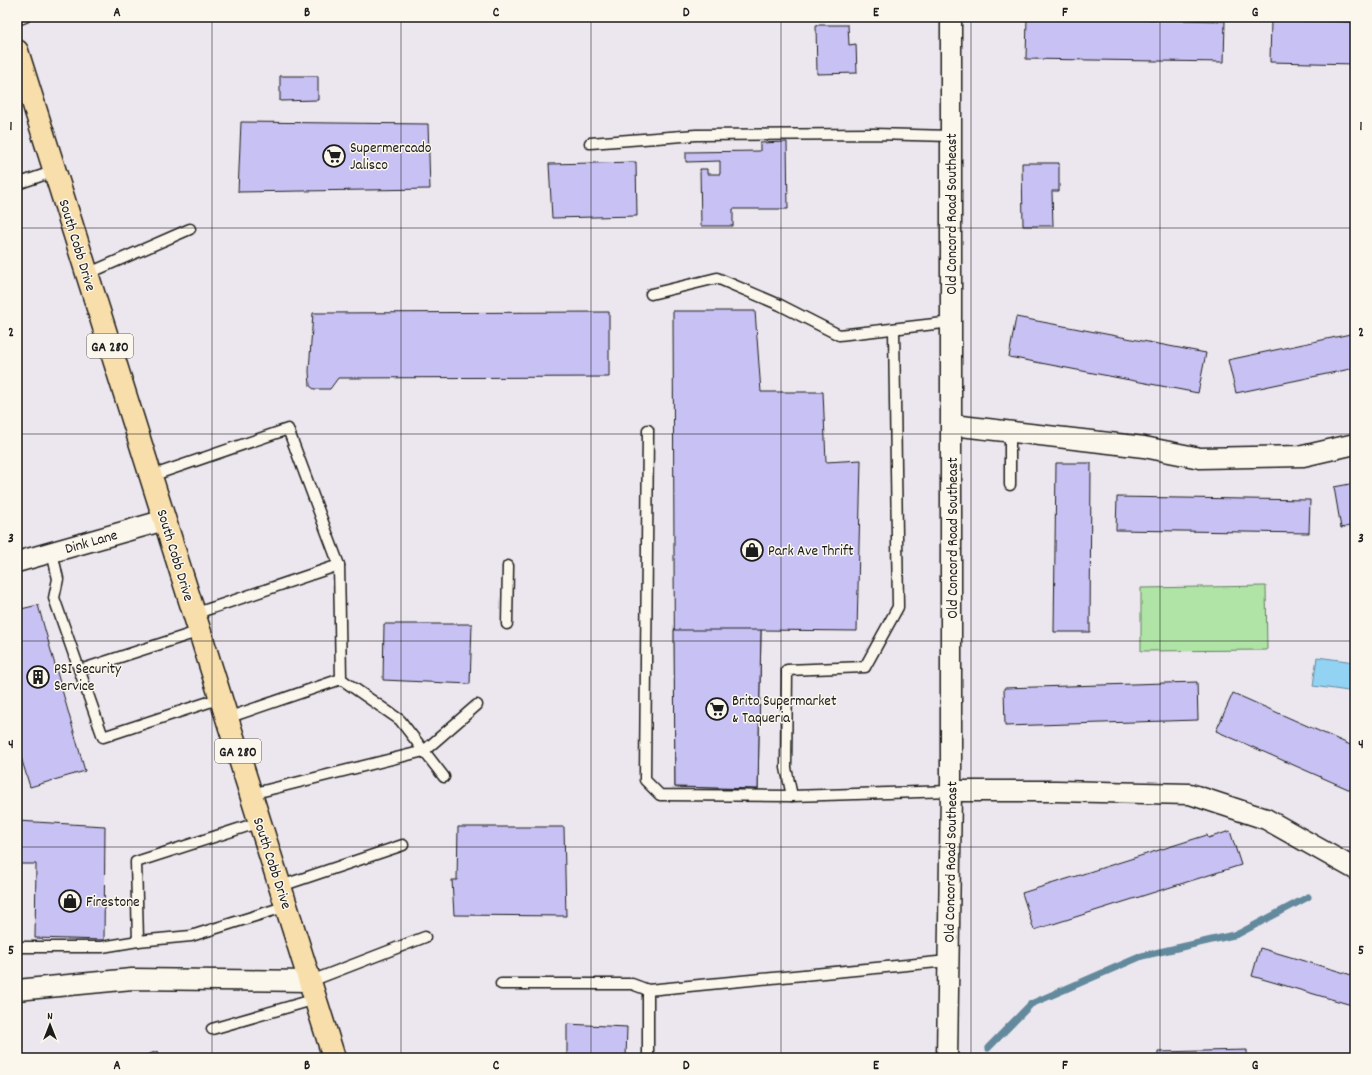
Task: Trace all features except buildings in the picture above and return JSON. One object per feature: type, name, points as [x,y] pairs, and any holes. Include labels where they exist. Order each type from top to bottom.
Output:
[{"type":"main road","name":"South Cobb Drive","points":[[18,55],[334,1058]]},
{"type":"street","name":"Old Concord Road Southeast","points":[[947,1058],[951,791],[951,17]]},
{"type":"street","points":[[952,425],[1144,447],[1200,458],[1303,456],[1355,444]]},
{"type":"street","name":"Dink Lane","points":[[17,562],[165,520]]},
{"type":"street","points":[[951,791],[1056,791],[1190,794],[1266,819],[1355,869]]},
{"type":"street","points":[[17,990],[132,979],[313,990]]},
{"type":"lane","points":[[17,20],[25,17]]},
{"type":"lane","points":[[590,143],[696,135],[874,134],[951,136]]},
{"type":"lane","points":[[17,184],[55,171]]},
{"type":"lane","points":[[87,274],[190,229]]},
{"type":"lane","points":[[651,294],[717,278],[780,304],[839,335],[952,322]]},
{"type":"lane","points":[[792,796],[786,768],[787,670],[865,666],[898,607],[894,329]]},
{"type":"lane","points":[[151,476],[288,429],[339,565],[341,679]]},
{"type":"lane","points":[[648,430],[644,780],[660,795],[792,796],[951,791]]},
{"type":"lane","points":[[1010,432],[1010,485]]},
{"type":"lane","points":[[52,552],[58,578],[54,598],[103,737],[341,679],[400,720],[444,777]]},
{"type":"lane","points":[[80,670],[339,565]]},
{"type":"lane","points":[[507,624],[508,566]]},
{"type":"lane","points":[[251,794],[424,751],[477,705]]},
{"type":"lane","points":[[138,941],[136,862],[260,822]]},
{"type":"lane","points":[[17,946],[102,947],[138,941],[191,936],[403,845]]},
{"type":"lane","points":[[212,1029],[313,990],[425,936]]},
{"type":"lane","points":[[501,984],[632,984],[648,990],[948,961]]},
{"type":"lane","points":[[648,990],[648,1058]]},
{"type":"green space","points":[[1266,586],[1267,650],[1141,651],[1141,588]]},
{"type":"water","points":[[1317,657],[1355,662],[1355,692],[1313,686]]},
{"type":"waterway","points":[[988,1048],[1031,1004],[1142,956],[1238,934],[1308,897]]},
{"type":"place","name":"Supermercado Jalisco","points":[[334,156]]},
{"type":"place","name":"Park Ave Thrift","points":[[752,550]]},
{"type":"place","name":"PSI Security Service","points":[[38,677]]},
{"type":"place","name":"Brito Supermarket & Taqueria","points":[[717,709]]},
{"type":"place","name":"Firestone","points":[[70,901]]}]
